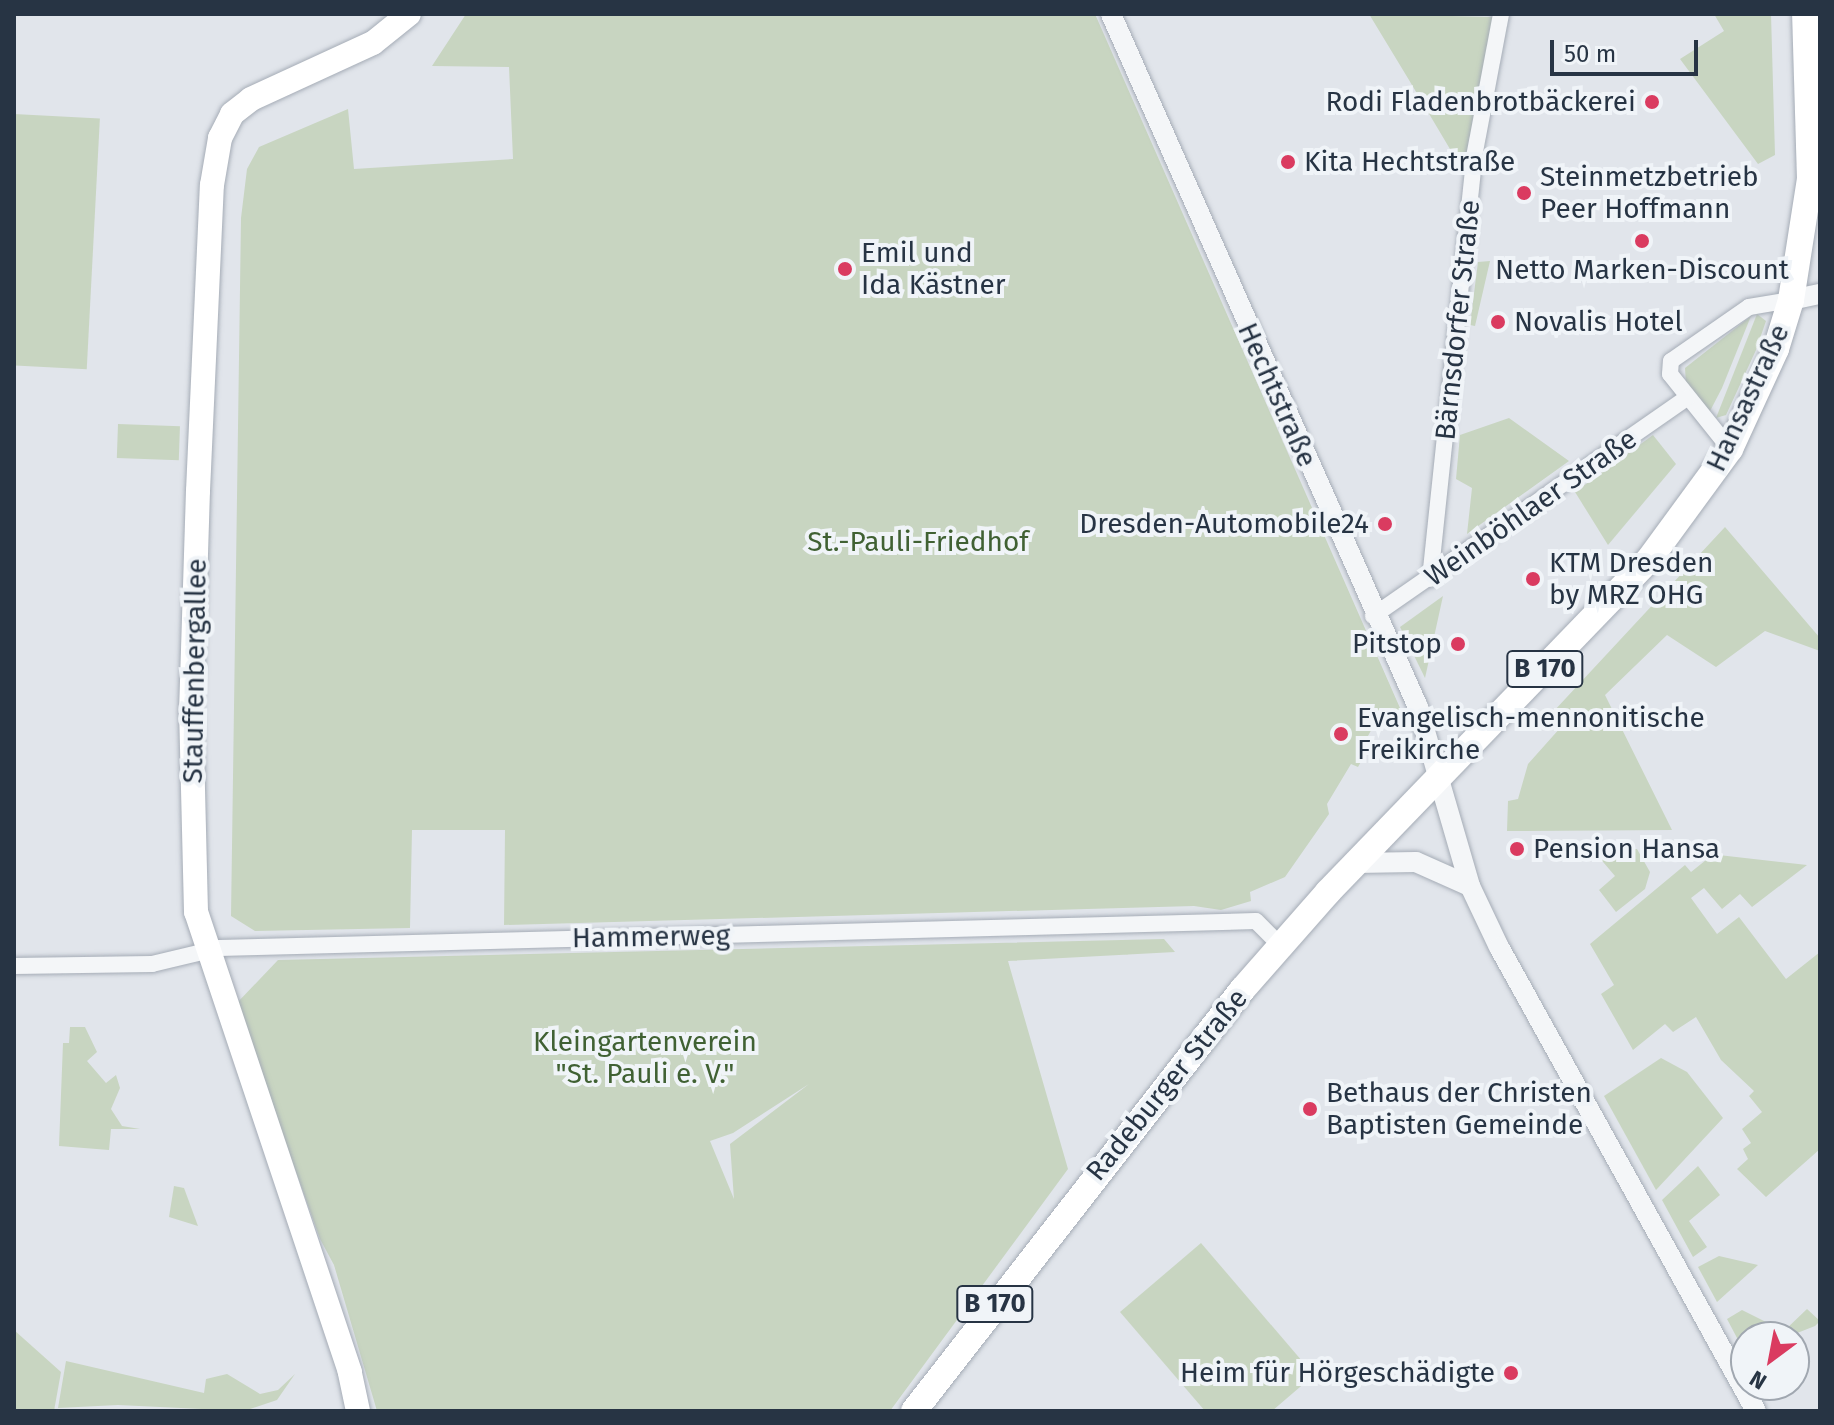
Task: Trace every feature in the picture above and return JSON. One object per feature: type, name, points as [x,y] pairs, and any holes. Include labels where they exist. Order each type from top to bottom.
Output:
[{"type":"main road","name":"Stauffenbergallee","points":[[358,1411],[350,1372],[205,951],[196,912],[191,713],[212,185],[220,138],[232,114],[251,99],[373,43],[409,14]]},
{"type":"main road","name":"Hansastraße","points":[[1441,777],[1648,561],[1730,449],[1776,349],[1791,300],[1810,179],[1805,14]]},
{"type":"main road","name":"Radeburger Straße","points":[[914,1411],[1154,1097],[1280,945],[1441,777]]},
{"type":"street","name":"Hechtstraße","points":[[1111,14],[1373,616],[1418,707],[1441,777],[1470,886],[1499,947],[1756,1411]]},
{"type":"street","name":"Bärnsdorfer Straße","points":[[1430,579],[1474,157],[1501,14]]},
{"type":"street","points":[[1730,449],[1670,374],[1671,361],[1749,307],[1820,294]]},
{"type":"street","name":"Weinböhlaer Straße","points":[[1373,616],[1687,398]]},
{"type":"street","points":[[1356,863],[1416,862],[1470,886]]},
{"type":"street","name":"Hammerweg","points":[[14,966],[152,964],[205,951],[1256,921],[1280,945]]},
{"type":"green space","name":"St.-Pauli-Friedhof","points":[[466,14],[1095,14],[1400,708],[1393,721],[1379,716],[1363,745],[1368,749],[1358,767],[1351,764],[1327,804],[1329,814],[1285,877],[1250,892],[1251,901],[1221,910],[1194,906],[504,925],[505,830],[412,830],[410,928],[255,931],[231,916],[241,218],[247,169],[259,147],[348,109],[354,169],[513,159],[509,67],[432,66]]},
{"type":"green space","points":[[1369,14],[1493,17],[1463,171],[1409,80]]},
{"type":"green space","points":[[1714,14],[1771,14],[1775,155],[1758,164],[1680,59],[1724,31]]},
{"type":"green space","points":[[14,114],[100,119],[87,369],[14,365]]},
{"type":"green space","points":[[1490,261],[1475,326],[1470,325],[1478,262]]},
{"type":"green space","points":[[1757,314],[1766,321],[1756,350],[1726,415],[1716,418]]},
{"type":"green space","points":[[1751,316],[1709,413],[1686,384],[1685,368]]},
{"type":"green space","points":[[1509,418],[1569,461],[1467,534],[1472,488],[1456,479],[1460,435]]},
{"type":"green space","points":[[118,424],[180,426],[179,460],[117,458]]},
{"type":"green space","points":[[1653,435],[1676,464],[1608,545],[1575,492]]},
{"type":"green space","points":[[1725,527],[1820,638],[1820,651],[1765,631],[1716,667],[1667,635],[1605,695],[1672,830],[1507,831],[1508,801],[1518,799],[1528,764],[1561,727],[1553,712]]},
{"type":"green space","points":[[1443,596],[1425,678],[1400,627]]},
{"type":"green space","points":[[1592,849],[1637,849],[1650,872],[1645,889],[1616,912],[1599,890],[1615,876]]},
{"type":"green space","points":[[1701,853],[1807,865],[1752,907],[1740,894],[1722,909],[1704,888],[1691,898],[1717,934],[1739,917],[1786,979],[1820,952],[1820,1149],[1766,1197],[1737,1169],[1748,1159],[1743,1149],[1751,1143],[1742,1129],[1762,1112],[1749,1096],[1754,1091],[1721,1060],[1696,1017],[1673,1032],[1665,1024],[1633,1050],[1601,994],[1614,985],[1590,944],[1685,865],[1691,872],[1706,860]]},
{"type":"green space","name":"Kleingartenverein \"St. Pauli e. V.\"","points":[[1164,939],[1175,952],[1008,961],[1068,1169],[890,1411],[377,1411],[334,1265],[320,1239],[236,1004],[278,960]],"holes":[[[809,1084],[730,1144],[734,1199],[710,1141],[733,1133]]]},
{"type":"green space","points":[[70,1027],[85,1027],[97,1052],[87,1061],[106,1083],[116,1075],[120,1088],[111,1109],[122,1126],[140,1129],[111,1129],[109,1150],[59,1146],[63,1043],[69,1043]]},
{"type":"green space","points":[[1661,1058],[1687,1072],[1723,1118],[1656,1190],[1604,1096]]},
{"type":"green space","points":[[1698,1166],[1720,1195],[1689,1221],[1707,1247],[1693,1257],[1662,1200]]},
{"type":"green space","points":[[174,1186],[184,1188],[198,1226],[169,1217]]},
{"type":"green space","points":[[1201,1243],[1314,1375],[1272,1411],[1205,1411],[1120,1312]]},
{"type":"green space","points":[[1719,1256],[1758,1265],[1717,1302],[1698,1267]]},
{"type":"green space","points":[[1807,1309],[1820,1321],[1810,1328],[1810,1321],[1794,1321]]},
{"type":"green space","points":[[1742,1310],[1764,1321],[1730,1321],[1730,1325],[1727,1319]]},
{"type":"green space","points":[[14,1330],[61,1372],[54,1411],[14,1411]]},
{"type":"green space","points":[[66,1361],[204,1393],[206,1379],[227,1374],[260,1394],[278,1390],[295,1374],[277,1400],[244,1411],[118,1405],[58,1408]]},
{"type":"place","name":"Rodi Fladenbrotbäckerei","points":[[1652,102]]},
{"type":"place","name":"Kita Hechtstraße","points":[[1288,162]]},
{"type":"place","name":"Steinmetzbetrieb Peer Hoffmann","points":[[1524,193]]},
{"type":"place","name":"Netto Marken-Discount","points":[[1642,241]]},
{"type":"place","name":"Emil und Ida Kästner","points":[[845,269]]},
{"type":"place","name":"Novalis Hotel","points":[[1498,322]]},
{"type":"place","name":"Dresden-Automobile24","points":[[1385,524]]},
{"type":"place","name":"KTM Dresden by MRZ OHG","points":[[1533,579]]},
{"type":"place","name":"Pitstop","points":[[1458,644]]},
{"type":"place","name":"Evangelisch-mennonitische Freikirche","points":[[1341,734]]},
{"type":"place","name":"Pension Hansa","points":[[1517,849]]},
{"type":"place","name":"Bethaus der Christen Baptisten Gemeinde","points":[[1310,1109]]},
{"type":"place","name":"Heim für Hörgeschädigte","points":[[1511,1373]]}]
